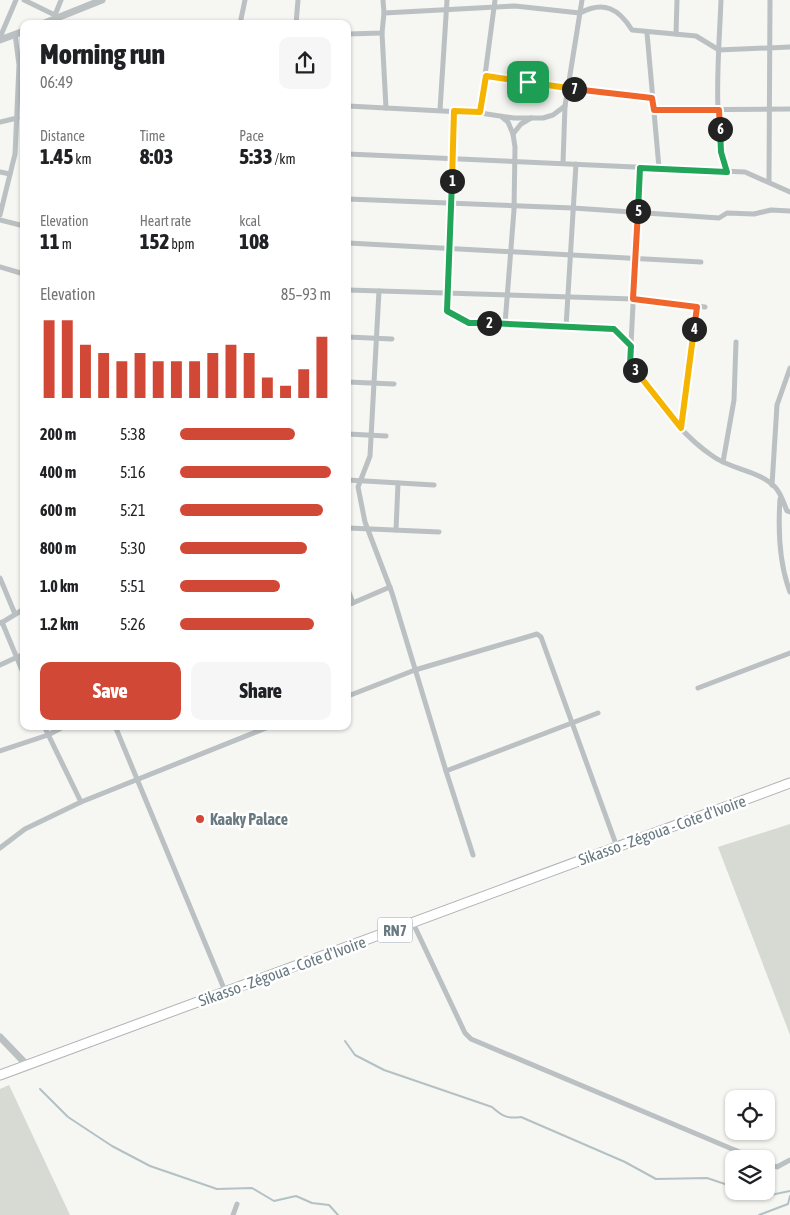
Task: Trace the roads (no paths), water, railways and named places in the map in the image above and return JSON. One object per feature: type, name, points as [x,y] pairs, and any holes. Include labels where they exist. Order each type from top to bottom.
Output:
[{"type":"highway","name":"Sikasso - Zégoua - Cote d'Ivoire","points":[[0,1075],[790,783]]},
{"type":"street","points":[[2,37],[16,0]]},
{"type":"street","points":[[24,0],[57,16]]},
{"type":"street","points":[[57,16],[61,0]]},
{"type":"street","points":[[50,20],[102,0]]},
{"type":"street","points":[[241,20],[245,0]]},
{"type":"street","points":[[296,20],[298,0]]},
{"type":"street","points":[[383,0],[382,34],[386,108]]},
{"type":"street","points":[[440,110],[447,10],[446,0]]},
{"type":"street","points":[[480,112],[495,0]]},
{"type":"street","points":[[562,163],[565,106],[582,0]]},
{"type":"street","points":[[676,34],[677,0]]},
{"type":"street","points":[[721,0],[719,110],[721,152],[727,172]]},
{"type":"street","points":[[769,182],[770,0]]},
{"type":"street","points":[[384,13],[495,7],[539,8],[580,14],[594,6],[611,8],[622,15],[632,30],[696,36],[719,50],[790,47]]},
{"type":"street","points":[[2,37],[20,32]]},
{"type":"street","points":[[647,32],[659,168]]},
{"type":"street","points":[[0,215],[15,154],[19,65],[16,34]]},
{"type":"street","points":[[351,34],[382,34]]},
{"type":"street","points":[[486,76],[652,98]]},
{"type":"street","points":[[351,106],[480,112],[499,116],[543,118],[553,115],[565,106]]},
{"type":"street","points":[[654,110],[790,109]]},
{"type":"street","points":[[454,111],[447,311],[469,323],[614,329],[631,346]]},
{"type":"street","points":[[499,116],[508,122],[513,134],[514,161],[514,206],[505,324]]},
{"type":"street","points":[[0,122],[17,118]]},
{"type":"street","points":[[513,134],[521,124],[531,118]]},
{"type":"street","points":[[351,154],[745,172],[790,192]]},
{"type":"street","points":[[566,327],[576,164]]},
{"type":"street","points":[[640,168],[630,364],[681,428],[714,457],[765,478],[781,497],[787,511],[790,512]]},
{"type":"street","points":[[0,172],[10,174]]},
{"type":"street","points":[[351,198],[573,208],[638,214],[719,218],[727,213],[754,214],[771,210],[790,211]]},
{"type":"street","points":[[0,220],[20,225]]},
{"type":"street","points":[[351,243],[701,262]]},
{"type":"street","points":[[0,267],[20,273]]},
{"type":"street","points":[[351,290],[633,299],[705,308]]},
{"type":"street","points":[[380,291],[370,456],[358,487],[367,529],[390,587],[473,856]]},
{"type":"street","points":[[681,428],[697,307]]},
{"type":"street","points":[[351,337],[392,339]]},
{"type":"street","points":[[723,462],[734,400],[736,342]]},
{"type":"street","points":[[772,485],[777,405],[790,368]]},
{"type":"street","points":[[351,382],[394,384]]},
{"type":"street","points":[[351,434],[386,436]]},
{"type":"street","points":[[351,480],[434,484]]},
{"type":"street","points":[[396,530],[398,483]]},
{"type":"street","points":[[781,497],[779,532],[785,579],[790,592]]},
{"type":"street","points":[[351,528],[439,532]]},
{"type":"street","points":[[0,578],[15,614]]},
{"type":"street","points":[[351,604],[390,587]]},
{"type":"street","points":[[20,611],[1,623],[20,665]]},
{"type":"street","points":[[351,695],[415,670],[537,634],[541,637],[617,846]]},
{"type":"street","points":[[698,688],[790,653]]},
{"type":"street","points":[[0,665],[20,656]]},
{"type":"street","points":[[446,771],[598,713]]},
{"type":"street","points":[[46,730],[81,802]]},
{"type":"street","points":[[0,751],[57,730]]},
{"type":"street","points":[[117,730],[225,991]]},
{"type":"street","points":[[0,848],[25,829],[81,802],[261,730]]},
{"type":"street","points":[[413,923],[465,1033],[471,1039],[735,1150]]},
{"type":"street","points":[[0,1037],[26,1064]]},
{"type":"street","points":[[775,1167],[790,1160]]},
{"type":"street","points":[[233,1215],[236,1204]]},
{"type":"waterway","points":[[345,1041],[355,1055],[384,1070],[492,1107],[505,1116],[512,1118],[521,1117],[625,1162],[656,1179],[707,1178],[725,1184]]},
{"type":"waterway","points":[[40,1089],[68,1117],[112,1146],[150,1166],[217,1189],[252,1188],[274,1201],[296,1196],[312,1203],[329,1205],[338,1215]]},
{"type":"waterway","points":[[775,1194],[790,1191]]},
{"type":"waterway","points":[[759,1215],[788,1204],[790,1196]]},
{"type":"place","name":"Kaaky Palace","points":[[200,819]]}]
